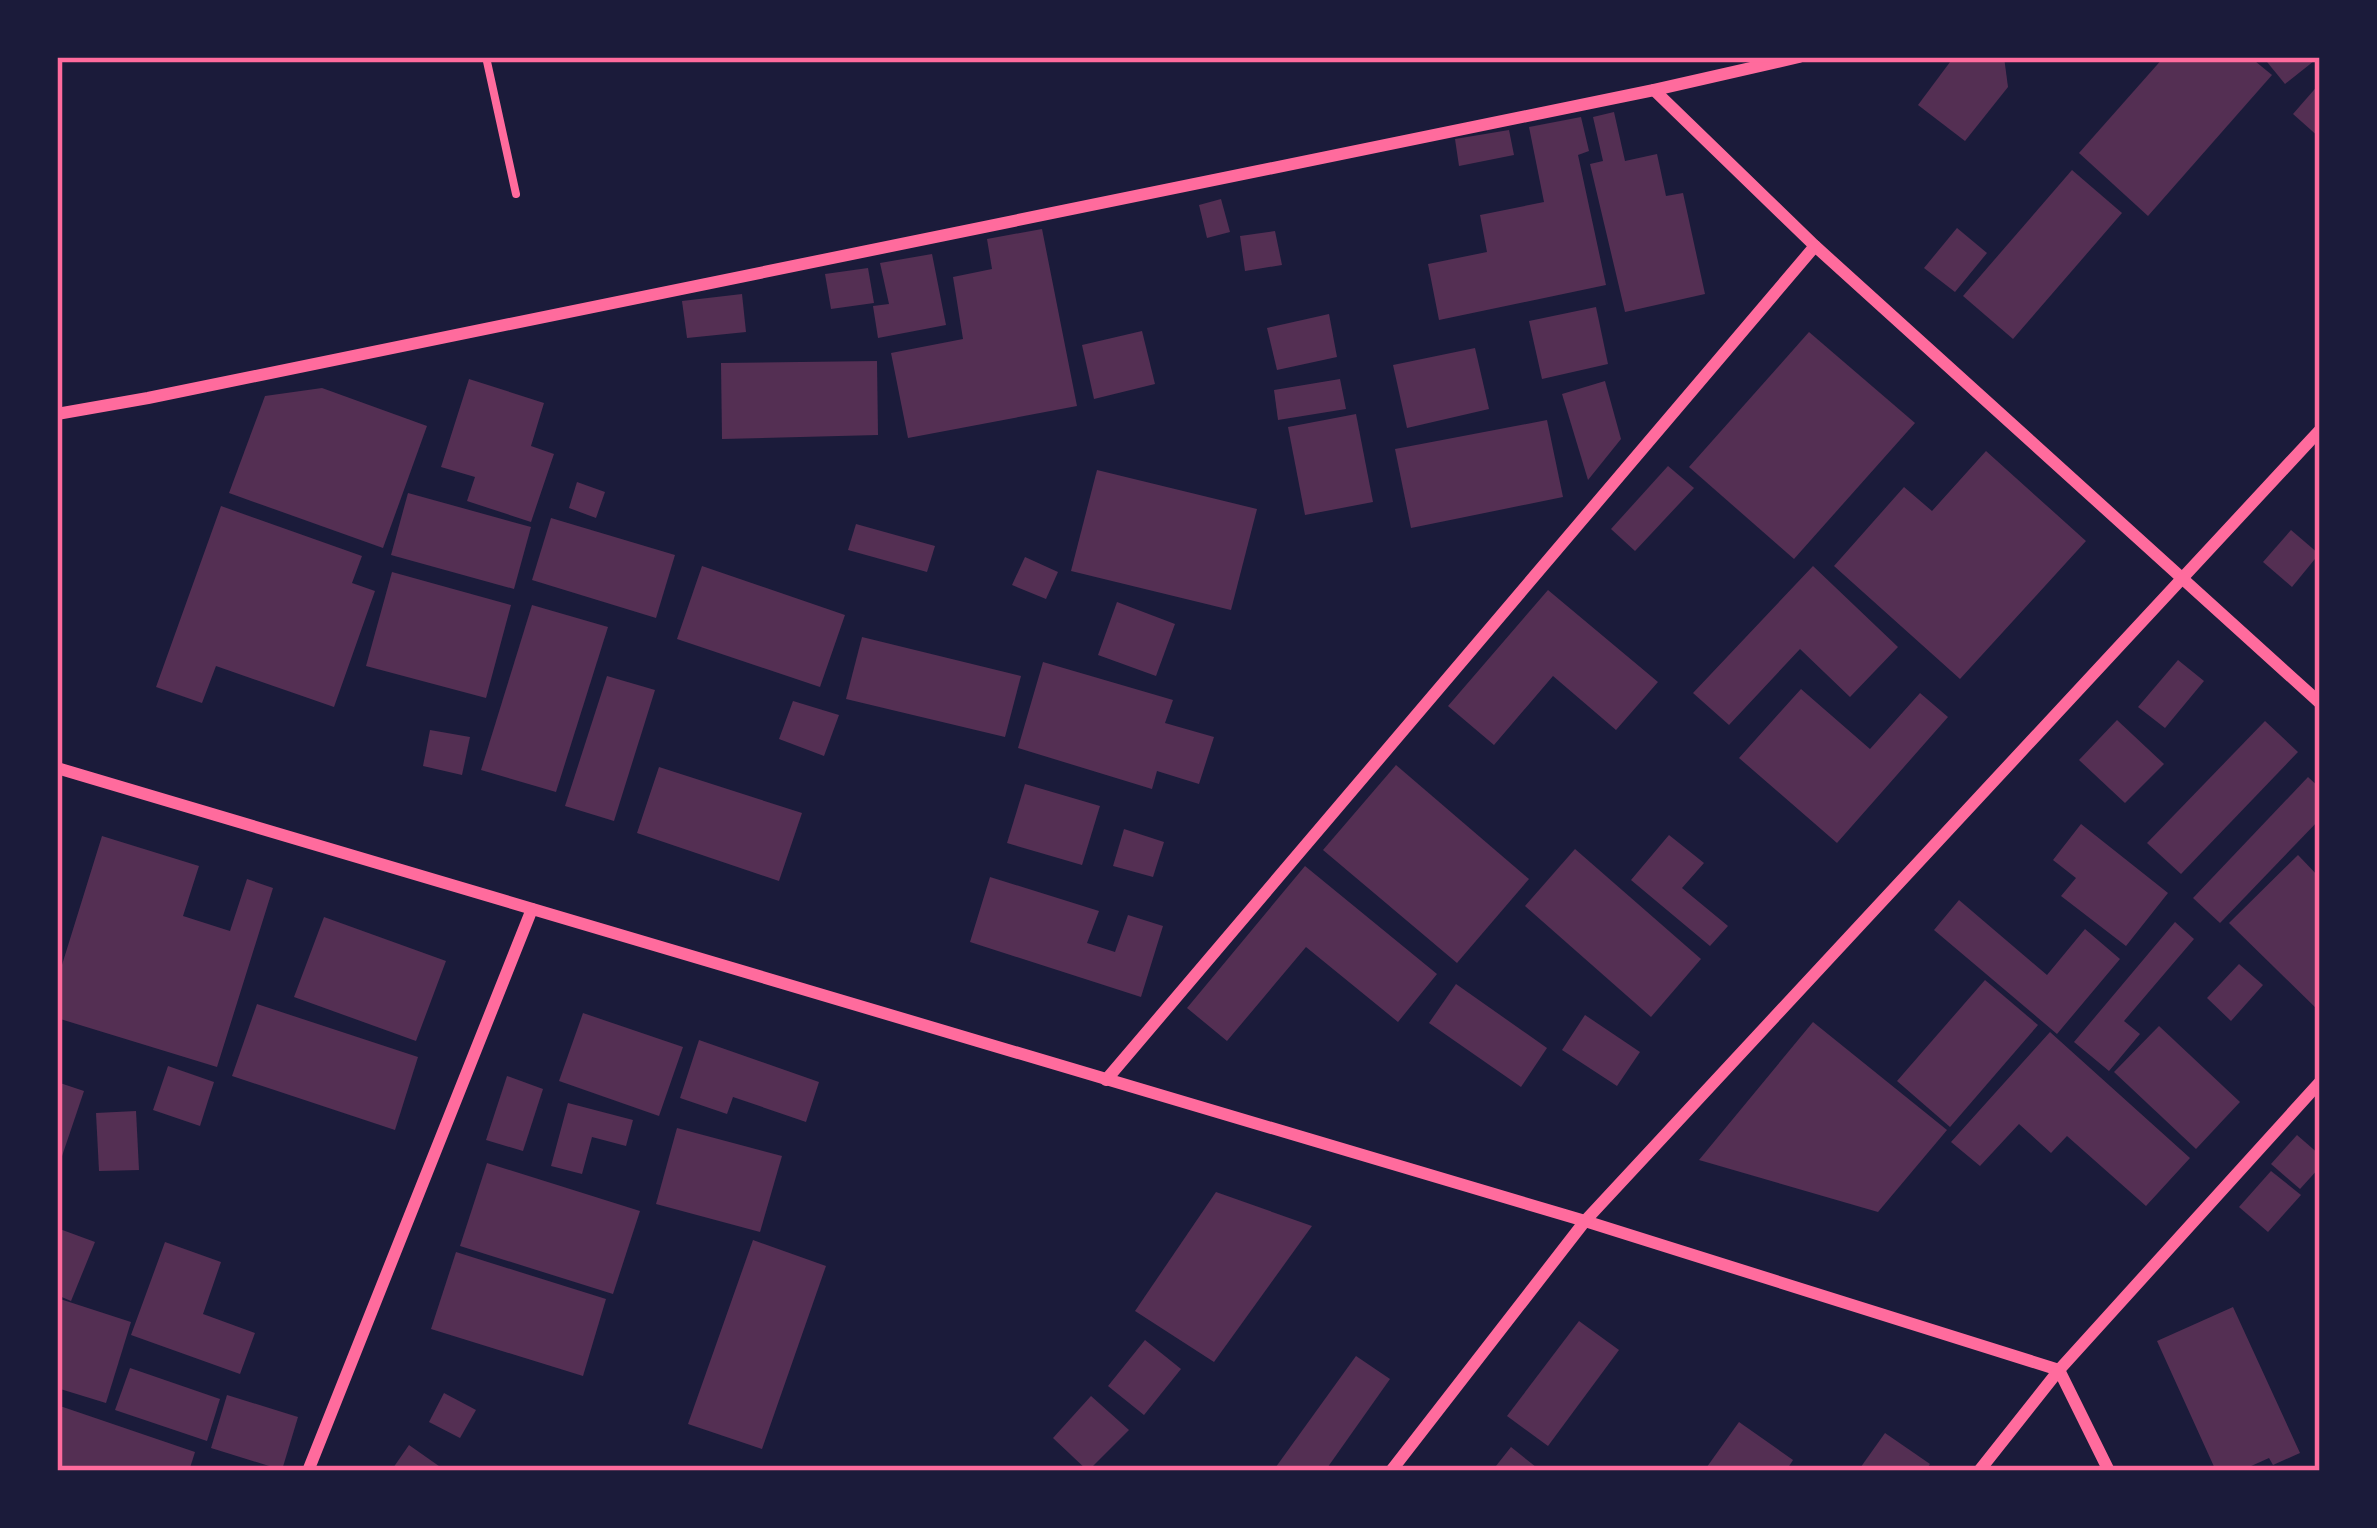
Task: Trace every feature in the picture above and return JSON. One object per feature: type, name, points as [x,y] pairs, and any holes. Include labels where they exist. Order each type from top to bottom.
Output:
[{"type":"street","points":[[57,414],[1799,57]]},
{"type":"street","points":[[1654,90],[1815,246],[2320,703]]},
{"type":"street","points":[[1106,1080],[1815,246]]},
{"type":"street","points":[[1390,1471],[1585,1221],[2320,430]]},
{"type":"street","points":[[57,768],[1585,1221],[2059,1370],[2109,1471]]},
{"type":"street","points":[[308,1471],[532,909]]},
{"type":"street","points":[[1979,1471],[2059,1370],[2320,1082]]},
{"type":"path","points":[[487,57],[516,194]]},
{"type":"building","points":[[2004,57],[2008,87],[1965,141],[1918,105],[1953,58]]},
{"type":"building","points":[[2164,57],[2250,57],[2272,75],[2148,216],[2079,153]]},
{"type":"building","points":[[2263,57],[2319,57],[2285,84]]},
{"type":"building","points":[[2320,83],[2320,138],[2293,114]]},
{"type":"building","points":[[1614,112],[1625,161],[1657,154],[1666,196],[1683,193],[1705,294],[1625,312],[1590,164],[1603,161],[1593,117]]},
{"type":"building","points":[[1581,117],[1589,151],[1578,155],[1606,285],[1439,320],[1428,264],[1487,252],[1480,215],[1544,202],[1529,127]]},
{"type":"building","points":[[1509,130],[1514,155],[1459,166],[1455,139]]},
{"type":"building","points":[[2072,170],[2122,213],[2013,339],[1963,296]]},
{"type":"building","points":[[1221,199],[1230,232],[1207,238],[1199,205]]},
{"type":"building","points":[[1957,228],[1987,253],[1955,292],[1924,268]]},
{"type":"building","points":[[1042,229],[1077,406],[908,438],[891,353],[963,339],[953,277],[992,269],[987,239]]},
{"type":"building","points":[[1275,231],[1282,265],[1245,271],[1240,236]]},
{"type":"building","points":[[932,254],[946,325],[878,338],[873,306],[889,304],[880,263]]},
{"type":"building","points":[[868,268],[874,303],[831,309],[825,274]]},
{"type":"building","points":[[742,294],[746,332],[687,338],[682,301]]},
{"type":"building","points":[[1596,307],[1608,364],[1542,379],[1529,321]]},
{"type":"building","points":[[1329,314],[1337,357],[1277,370],[1267,328]]},
{"type":"building","points":[[1142,331],[1155,384],[1094,399],[1082,345]]},
{"type":"building","points":[[1809,332],[1915,423],[1794,559],[1689,467]]},
{"type":"building","points":[[1475,348],[1489,409],[1407,428],[1393,365]]},
{"type":"building","points":[[877,361],[878,435],[722,439],[721,363]]},
{"type":"building","points":[[469,379],[544,403],[531,446],[554,454],[531,522],[467,501],[475,477],[441,467]]},
{"type":"building","points":[[1340,379],[1346,409],[1278,420],[1274,390]]},
{"type":"building","points":[[1605,381],[1621,439],[1588,480],[1562,394]]},
{"type":"building","points":[[322,388],[427,426],[383,548],[229,493],[265,396]]},
{"type":"building","points":[[1356,414],[1373,502],[1305,515],[1288,427]]},
{"type":"building","points":[[1547,420],[1563,497],[1411,528],[1395,449]]},
{"type":"building","points":[[1986,451],[2086,541],[1960,679],[1834,566],[1904,487],[1932,511]]},
{"type":"building","points":[[1668,466],[1694,488],[1635,551],[1611,529]]},
{"type":"building","points":[[1097,470],[1257,509],[1231,610],[1071,571]]},
{"type":"building","points":[[577,482],[605,492],[596,518],[569,508]]},
{"type":"building","points":[[408,493],[531,527],[514,589],[391,555]]},
{"type":"building","points":[[221,506],[362,556],[352,583],[375,591],[334,707],[216,666],[202,703],[156,687]]},
{"type":"building","points":[[551,518],[675,555],[656,618],[532,580]]},
{"type":"building","points":[[856,524],[935,546],[927,572],[848,550]]},
{"type":"building","points":[[2291,530],[2319,554],[2292,587],[2263,562]]},
{"type":"building","points":[[1025,557],[1058,572],[1046,599],[1012,585]]},
{"type":"building","points":[[702,566],[845,615],[820,687],[677,639]]},
{"type":"building","points":[[1813,566],[1898,647],[1850,697],[1800,649],[1729,725],[1693,693]]},
{"type":"building","points":[[392,572],[511,605],[486,698],[366,666]]},
{"type":"building","points":[[1548,590],[1658,682],[1616,730],[1553,676],[1494,745],[1448,706]]},
{"type":"building","points":[[1117,602],[1175,624],[1156,676],[1098,655]]},
{"type":"building","points":[[532,605],[608,627],[556,792],[481,770]]},
{"type":"building","points":[[862,637],[1021,676],[1005,737],[846,699]]},
{"type":"building","points":[[2178,660],[2204,681],[2165,728],[2138,707]]},
{"type":"building","points":[[1043,662],[1173,700],[1165,723],[1214,737],[1199,784],[1157,771],[1152,789],[1018,748]]},
{"type":"building","points":[[607,676],[655,690],[614,821],[565,806]]},
{"type":"building","points":[[1801,689],[1870,749],[1920,693],[1948,717],[1837,843],[1739,758]]},
{"type":"building","points":[[793,701],[839,715],[824,756],[779,739]]},
{"type":"building","points":[[2117,720],[2164,764],[2125,803],[2079,760]]},
{"type":"building","points":[[2265,721],[2298,752],[2181,874],[2147,843]]},
{"type":"building","points":[[430,730],[470,737],[462,775],[423,766]]},
{"type":"building","points":[[1396,765],[1529,879],[1457,963],[1323,850]]},
{"type":"building","points":[[659,767],[802,813],[779,881],[637,833]]},
{"type":"building","points":[[2308,777],[2320,788],[2320,819],[2220,923],[2193,898]]},
{"type":"building","points":[[1025,784],[1100,806],[1082,865],[1007,843]]},
{"type":"building","points":[[2081,824],[2168,893],[2126,946],[2061,896],[2076,878],[2053,860]]},
{"type":"building","points":[[1124,829],[1164,842],[1153,877],[1113,866]]},
{"type":"building","points":[[1669,835],[1704,863],[1682,888],[1728,926],[1710,946],[1631,880]]},
{"type":"building","points":[[102,836],[199,866],[183,916],[230,931],[247,879],[273,888],[217,1067],[57,1018],[57,981]]},
{"type":"building","points":[[1575,849],[1701,959],[1651,1017],[1525,906]]},
{"type":"building","points":[[2298,855],[2320,878],[2320,1012],[2229,923]]},
{"type":"building","points":[[1305,866],[1437,974],[1398,1022],[1306,947],[1227,1041],[1187,1008]]},
{"type":"building","points":[[990,877],[1099,911],[1087,943],[1115,952],[1128,915],[1163,926],[1141,997],[970,942]]},
{"type":"building","points":[[1959,900],[2047,975],[2085,929],[2120,959],[2057,1034],[1934,930]]},
{"type":"building","points":[[324,917],[446,961],[416,1041],[294,997]]},
{"type":"building","points":[[2175,922],[2194,939],[2124,1021],[2140,1034],[2109,1071],[2074,1042]]},
{"type":"building","points":[[2239,964],[2263,985],[2231,1021],[2207,998]]},
{"type":"building","points":[[1985,980],[2038,1025],[1950,1127],[1897,1081]]},
{"type":"building","points":[[1456,984],[1547,1048],[1521,1087],[1429,1023]]},
{"type":"building","points":[[257,1004],[418,1057],[395,1130],[232,1076]]},
{"type":"building","points":[[583,1013],[683,1047],[659,1116],[559,1081]]},
{"type":"building","points":[[1585,1015],[1640,1052],[1617,1086],[1562,1050]]},
{"type":"building","points":[[1813,1022],[1947,1130],[1878,1212],[1699,1160]]},
{"type":"building","points":[[2159,1026],[2240,1102],[2196,1149],[2114,1072]]},
{"type":"building","points":[[2050,1032],[2190,1158],[2146,1206],[2067,1136],[2051,1153],[2019,1124],[1980,1166],[1951,1142]]},
{"type":"building","points":[[699,1040],[819,1082],[806,1122],[733,1097],[727,1114],[680,1098]]},
{"type":"building","points":[[168,1066],[214,1082],[200,1126],[153,1110]]},
{"type":"building","points":[[507,1076],[543,1089],[523,1151],[486,1140]]},
{"type":"building","points":[[57,1082],[84,1091],[58,1168],[57,1168]]},
{"type":"building","points":[[568,1103],[633,1120],[626,1146],[592,1137],[582,1174],[551,1166]]},
{"type":"building","points":[[136,1111],[139,1170],[99,1171],[96,1113]]},
{"type":"building","points":[[677,1128],[782,1156],[760,1232],[656,1204]]},
{"type":"building","points":[[2297,1135],[2320,1155],[2320,1167],[2300,1189],[2271,1164]]},
{"type":"building","points":[[487,1163],[640,1211],[613,1294],[460,1246]]},
{"type":"building","points":[[2271,1171],[2301,1195],[2268,1232],[2239,1207]]},
{"type":"building","points":[[1216,1192],[1312,1226],[1214,1362],[1135,1311]]},
{"type":"building","points":[[57,1228],[95,1242],[71,1301],[57,1295]]},
{"type":"building","points":[[753,1240],[826,1266],[762,1449],[688,1424]]},
{"type":"building","points":[[165,1242],[221,1262],[203,1314],[255,1333],[240,1374],[131,1335]]},
{"type":"building","points":[[456,1252],[606,1299],[583,1376],[431,1329]]},
{"type":"building","points":[[57,1298],[131,1322],[106,1403],[57,1388]]},
{"type":"building","points":[[2233,1307],[2300,1453],[2273,1465],[2269,1458],[2240,1471],[2216,1471],[2157,1341]]},
{"type":"building","points":[[1579,1321],[1619,1350],[1548,1446],[1507,1416]]},
{"type":"building","points":[[1145,1340],[1181,1369],[1144,1415],[1108,1386]]},
{"type":"building","points":[[1356,1356],[1390,1379],[1325,1471],[1273,1471]]},
{"type":"building","points":[[130,1368],[220,1399],[207,1441],[115,1410]]},
{"type":"building","points":[[444,1393],[476,1410],[460,1438],[429,1422]]},
{"type":"building","points":[[227,1395],[298,1417],[282,1470],[211,1448]]},
{"type":"building","points":[[1091,1396],[1129,1430],[1088,1471],[1053,1438]]},
{"type":"building","points":[[57,1405],[195,1452],[189,1471],[57,1471]]},
{"type":"building","points":[[1739,1422],[1793,1460],[1786,1471],[1704,1471]]},
{"type":"building","points":[[1885,1433],[1930,1464],[1925,1471],[1858,1471]]},
{"type":"building","points":[[409,1445],[446,1471],[391,1471]]},
{"type":"building","points":[[1511,1447],[1541,1471],[1492,1471]]}]
